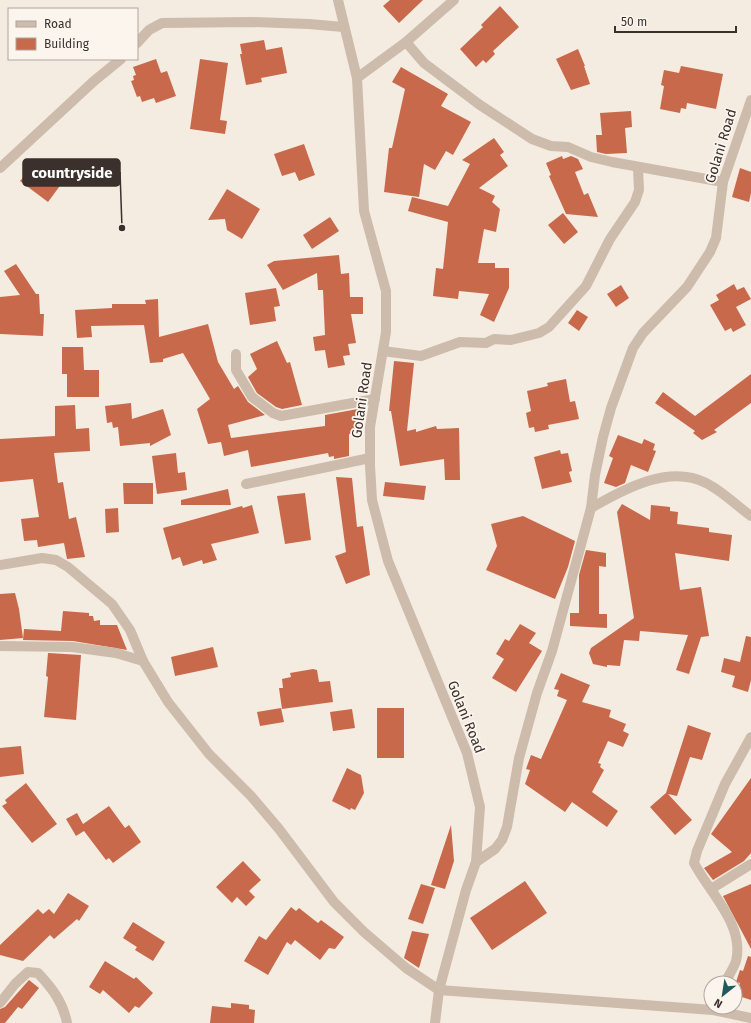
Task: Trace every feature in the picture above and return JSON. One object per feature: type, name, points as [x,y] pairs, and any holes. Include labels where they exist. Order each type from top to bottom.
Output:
[{"type":"street","name":"Golani Road","points":[[338,0],[357,78],[364,211],[386,291],[386,332],[370,427],[372,500],[388,561],[467,753],[480,807],[476,862],[466,890],[439,990],[435,1023]]},
{"type":"street","points":[[357,78],[406,42],[454,0]]},
{"type":"street","points":[[138,42],[149,30],[162,23],[251,22],[344,27]]},
{"type":"street","points":[[406,42],[430,67],[480,105],[532,139],[551,146],[568,147],[591,157],[638,168],[661,170],[722,182]]},
{"type":"street","points":[[0,168],[88,86],[120,60]]},
{"type":"street","name":"Golani Road","points":[[476,862],[495,849],[502,840],[507,827],[519,758],[537,693],[552,651],[591,508],[595,475],[611,408],[633,348],[643,333],[687,287],[710,252],[716,238],[722,182],[751,100]]},
{"type":"street","points":[[383,351],[421,356],[460,342],[486,343],[494,339],[511,340],[539,333],[549,327],[586,286],[610,239],[635,202],[640,190],[638,168]]},
{"type":"street","points":[[236,354],[236,370],[252,397],[273,413],[281,416],[375,399]]},
{"type":"street","points":[[246,484],[370,458]]},
{"type":"street","points":[[591,508],[617,493],[652,480],[683,475],[707,483],[751,516]]},
{"type":"street","points":[[0,565],[42,558],[56,560],[68,567],[112,604],[130,630],[143,661],[168,702],[209,754],[251,796],[279,829],[334,902],[364,932],[406,968],[439,990],[703,1007]]},
{"type":"street","points":[[0,646],[72,647],[116,652],[143,661]]},
{"type":"street","points":[[729,975],[736,962],[738,948],[733,926],[694,863],[697,851],[725,784],[751,737]]},
{"type":"street","points":[[711,889],[751,864]]},
{"type":"street","points":[[0,1002],[15,984],[28,972],[38,973],[51,987],[65,1010],[67,1023]]},
{"type":"street","points":[[740,1015],[751,1018]]},
{"type":"building","points":[[390,0],[423,0],[399,23],[383,6]]},
{"type":"building","points":[[500,6],[519,27],[493,51],[495,54],[486,63],[483,60],[476,67],[460,49],[483,27],[481,25]]},
{"type":"building","points":[[264,40],[266,50],[282,47],[287,73],[261,78],[262,82],[246,85],[240,54],[242,54],[240,44]]},
{"type":"building","points":[[578,49],[590,84],[571,90],[556,59]]},
{"type":"building","points":[[156,59],[161,73],[167,71],[176,96],[156,103],[154,98],[142,102],[140,96],[137,97],[131,81],[134,80],[133,76],[136,75],[133,67]]},
{"type":"building","points":[[200,59],[228,63],[220,120],[227,121],[225,134],[190,129]]},
{"type":"building","points":[[681,66],[723,74],[716,109],[687,103],[686,109],[681,108],[680,113],[660,109],[664,86],[661,85],[664,70],[679,73]]},
{"type":"building","points":[[401,67],[448,94],[441,106],[471,122],[453,155],[446,151],[435,170],[424,164],[419,197],[384,192],[389,148],[392,148],[405,89],[392,82]]},
{"type":"building","points":[[631,111],[632,127],[625,128],[627,153],[606,154],[597,152],[596,135],[602,135],[600,113]]},
{"type":"building","points":[[494,138],[504,152],[500,155],[508,166],[479,188],[495,196],[492,202],[500,209],[496,232],[484,229],[478,263],[495,263],[495,268],[509,268],[509,288],[494,322],[480,315],[489,294],[459,291],[458,299],[433,296],[436,268],[443,269],[448,222],[408,211],[412,197],[448,206],[470,164],[462,160]]},
{"type":"building","points":[[304,144],[315,175],[299,181],[295,172],[282,176],[274,154]]},
{"type":"building","points":[[562,156],[563,159],[571,156],[578,159],[583,169],[575,172],[584,195],[588,193],[598,217],[566,214],[549,176],[551,175],[546,163]]},
{"type":"building","points":[[35,163],[62,183],[48,202],[20,181]]},
{"type":"building","points":[[740,168],[751,172],[751,193],[749,202],[732,197]]},
{"type":"building","points":[[227,189],[260,209],[242,239],[227,230],[225,219],[208,220]]},
{"type":"building","points":[[563,213],[578,232],[564,244],[548,225]]},
{"type":"building","points":[[330,217],[339,231],[312,249],[303,235]]},
{"type":"building","points":[[339,255],[341,274],[349,273],[350,297],[363,297],[363,314],[351,314],[356,343],[348,344],[350,355],[343,356],[345,365],[328,368],[325,350],[315,351],[313,337],[325,335],[323,290],[318,290],[317,273],[283,290],[267,265],[274,261]]},
{"type":"building","points":[[16,264],[36,294],[39,294],[40,314],[44,314],[43,336],[0,334],[0,297],[20,295],[4,271]]},
{"type":"building","points":[[734,284],[737,290],[744,287],[751,299],[736,307],[746,325],[733,332],[731,328],[725,331],[710,305],[719,300],[716,295]]},
{"type":"building","points":[[621,285],[629,298],[616,307],[607,294]]},
{"type":"building","points":[[276,288],[280,306],[274,307],[276,321],[250,325],[245,293]]},
{"type":"building","points":[[158,299],[159,337],[208,324],[218,362],[234,389],[238,386],[248,402],[265,415],[228,425],[231,438],[325,426],[325,415],[358,409],[359,433],[349,434],[349,456],[334,459],[334,456],[329,457],[328,453],[251,467],[248,450],[224,456],[221,442],[208,444],[197,409],[210,399],[183,353],[163,359],[163,362],[150,363],[144,325],[91,326],[92,337],[77,338],[75,310],[112,308],[112,304],[146,304],[145,300]]},
{"type":"building","points":[[577,310],[588,317],[579,331],[568,323]]},
{"type":"building","points":[[277,341],[287,363],[290,362],[302,405],[282,409],[276,407],[257,393],[248,377],[257,369],[250,354]]},
{"type":"building","points":[[62,347],[83,347],[84,370],[99,370],[99,397],[67,397],[67,374],[62,374]]},
{"type":"building","points":[[394,361],[414,363],[407,431],[416,429],[416,432],[436,426],[437,429],[459,428],[460,480],[445,480],[444,459],[400,466],[391,411],[389,411]]},
{"type":"building","points":[[751,374],[751,403],[714,430],[717,432],[702,440],[693,433],[695,431],[655,403],[663,392],[695,416]]},
{"type":"building","points":[[566,379],[570,402],[575,401],[579,419],[548,425],[549,429],[535,432],[534,427],[529,428],[526,413],[531,411],[527,391],[548,386],[547,383]]},
{"type":"building","points":[[131,403],[132,419],[163,409],[171,435],[150,446],[150,443],[120,446],[118,427],[113,428],[112,422],[107,423],[105,406]]},
{"type":"building","points":[[75,405],[76,429],[89,428],[90,451],[54,453],[58,483],[63,482],[69,519],[76,517],[85,557],[67,559],[64,543],[38,547],[37,540],[24,541],[21,519],[39,517],[33,479],[0,482],[0,439],[55,436],[55,406]]},
{"type":"building","points":[[618,435],[642,444],[644,439],[655,444],[653,450],[656,451],[648,472],[631,465],[625,483],[616,487],[604,483],[613,458],[609,456]]},
{"type":"building","points":[[560,450],[561,454],[568,453],[572,471],[569,472],[572,482],[542,489],[534,457]]},
{"type":"building","points":[[176,453],[178,473],[185,472],[187,490],[157,494],[152,456]]},
{"type":"building","points":[[336,477],[352,478],[357,527],[363,526],[370,575],[346,584],[335,556],[346,552]]},
{"type":"building","points":[[385,482],[426,486],[424,500],[383,496]]},
{"type":"building","points":[[123,483],[153,483],[153,504],[124,504]]},
{"type":"building","points":[[228,489],[231,505],[181,505],[181,500]]},
{"type":"building","points":[[305,493],[311,540],[285,544],[277,496]]},
{"type":"building","points":[[622,504],[650,520],[651,505],[670,507],[670,511],[678,512],[677,524],[709,528],[709,532],[732,535],[729,561],[675,553],[680,590],[701,587],[709,636],[701,637],[689,674],[676,670],[688,635],[640,631],[639,641],[624,640],[620,666],[607,665],[607,667],[593,664],[589,653],[591,648],[634,618],[617,512]]},
{"type":"building","points":[[252,505],[259,533],[211,544],[217,560],[203,564],[202,560],[183,566],[180,557],[172,560],[163,528],[242,506],[243,508]]},
{"type":"building","points":[[118,508],[119,532],[106,533],[105,509]]},
{"type":"building","points":[[523,516],[575,541],[568,567],[555,599],[486,570],[497,546],[491,524]]},
{"type":"building","points":[[586,550],[606,553],[606,567],[599,566],[599,614],[607,614],[607,628],[570,626],[570,613],[579,613],[579,575]]},
{"type":"building","points":[[15,593],[23,638],[0,640],[0,594]]},
{"type":"building","points":[[63,611],[89,613],[89,616],[93,616],[94,621],[100,620],[100,625],[117,625],[127,650],[73,641],[23,640],[24,629],[61,631]]},
{"type":"building","points":[[520,624],[536,633],[529,643],[542,651],[516,692],[492,678],[504,659],[496,654],[505,639],[509,641]]},
{"type":"building","points":[[746,636],[751,637],[751,680],[748,692],[732,687],[735,676],[721,672],[724,658],[740,662]]},
{"type":"building","points":[[213,647],[218,667],[175,676],[171,657]]},
{"type":"building","points":[[48,653],[81,655],[76,720],[44,717],[48,677],[46,676]]},
{"type":"building","points":[[313,669],[317,670],[319,682],[330,681],[333,702],[282,709],[279,688],[283,688],[282,679],[291,677],[290,673]]},
{"type":"building","points":[[561,673],[590,685],[582,702],[611,710],[609,717],[626,724],[623,731],[629,734],[623,747],[608,741],[598,763],[601,764],[600,767],[604,770],[592,792],[618,811],[607,827],[572,802],[565,812],[525,784],[530,770],[526,769],[531,755],[541,759],[567,700],[557,696],[559,690],[554,689]]},
{"type":"building","points":[[281,708],[284,722],[260,726],[257,712]]},
{"type":"building","points":[[377,708],[404,708],[404,758],[377,758]]},
{"type":"building","points":[[352,709],[355,728],[333,731],[330,712]]},
{"type":"building","points":[[688,725],[711,733],[702,760],[690,757],[677,796],[668,794],[692,820],[675,835],[650,807],[666,793]]},
{"type":"building","points":[[21,746],[24,774],[0,777],[0,748]]},
{"type":"building","points":[[347,768],[361,775],[364,793],[355,810],[351,808],[350,810],[332,801]]},
{"type":"building","points":[[751,778],[751,853],[744,861],[713,880],[704,868],[732,852],[711,834]]},
{"type":"building","points":[[26,783],[57,824],[32,843],[2,806],[7,803],[5,800]]},
{"type":"building","points":[[109,806],[125,828],[129,825],[141,842],[113,863],[109,858],[106,860],[84,831],[76,836],[66,819],[77,813],[83,824]]},
{"type":"building","points":[[451,825],[454,861],[445,889],[431,885]]},
{"type":"building","points":[[243,861],[261,880],[249,891],[255,897],[246,906],[237,897],[232,903],[216,887]]},
{"type":"building","points":[[525,881],[547,913],[492,950],[470,918]]},
{"type":"building","points":[[421,884],[435,888],[423,924],[408,919]]},
{"type":"building","points":[[751,884],[751,949],[723,896]]},
{"type":"building","points":[[68,893],[89,906],[79,921],[77,919],[54,939],[50,935],[23,961],[0,955],[0,945],[38,909],[43,914],[49,909],[54,914]]},
{"type":"building","points":[[291,907],[296,911],[299,908],[318,923],[321,920],[344,937],[335,949],[329,948],[320,960],[295,940],[291,945],[287,942],[268,975],[244,961],[259,936],[266,940]]},
{"type":"building","points":[[133,922],[165,942],[153,961],[135,950],[137,947],[123,938]]},
{"type":"building","points":[[412,931],[429,934],[419,968],[404,958]]},
{"type":"building","points":[[748,956],[751,957],[751,1000],[743,997],[743,975],[738,975],[740,970],[743,971]]},
{"type":"building","points":[[105,961],[134,979],[136,977],[153,993],[139,1008],[135,1006],[129,1013],[103,990],[100,994],[89,987]]},
{"type":"building","points":[[29,980],[39,988],[22,1009],[18,1007],[5,1023],[0,1023],[0,1009],[5,1007]]},
{"type":"building","points":[[231,1003],[249,1005],[249,1009],[255,1010],[254,1023],[210,1023],[212,1006],[231,1008]]},
{"type":"place","name":"countryside","points":[[122,228]]}]
